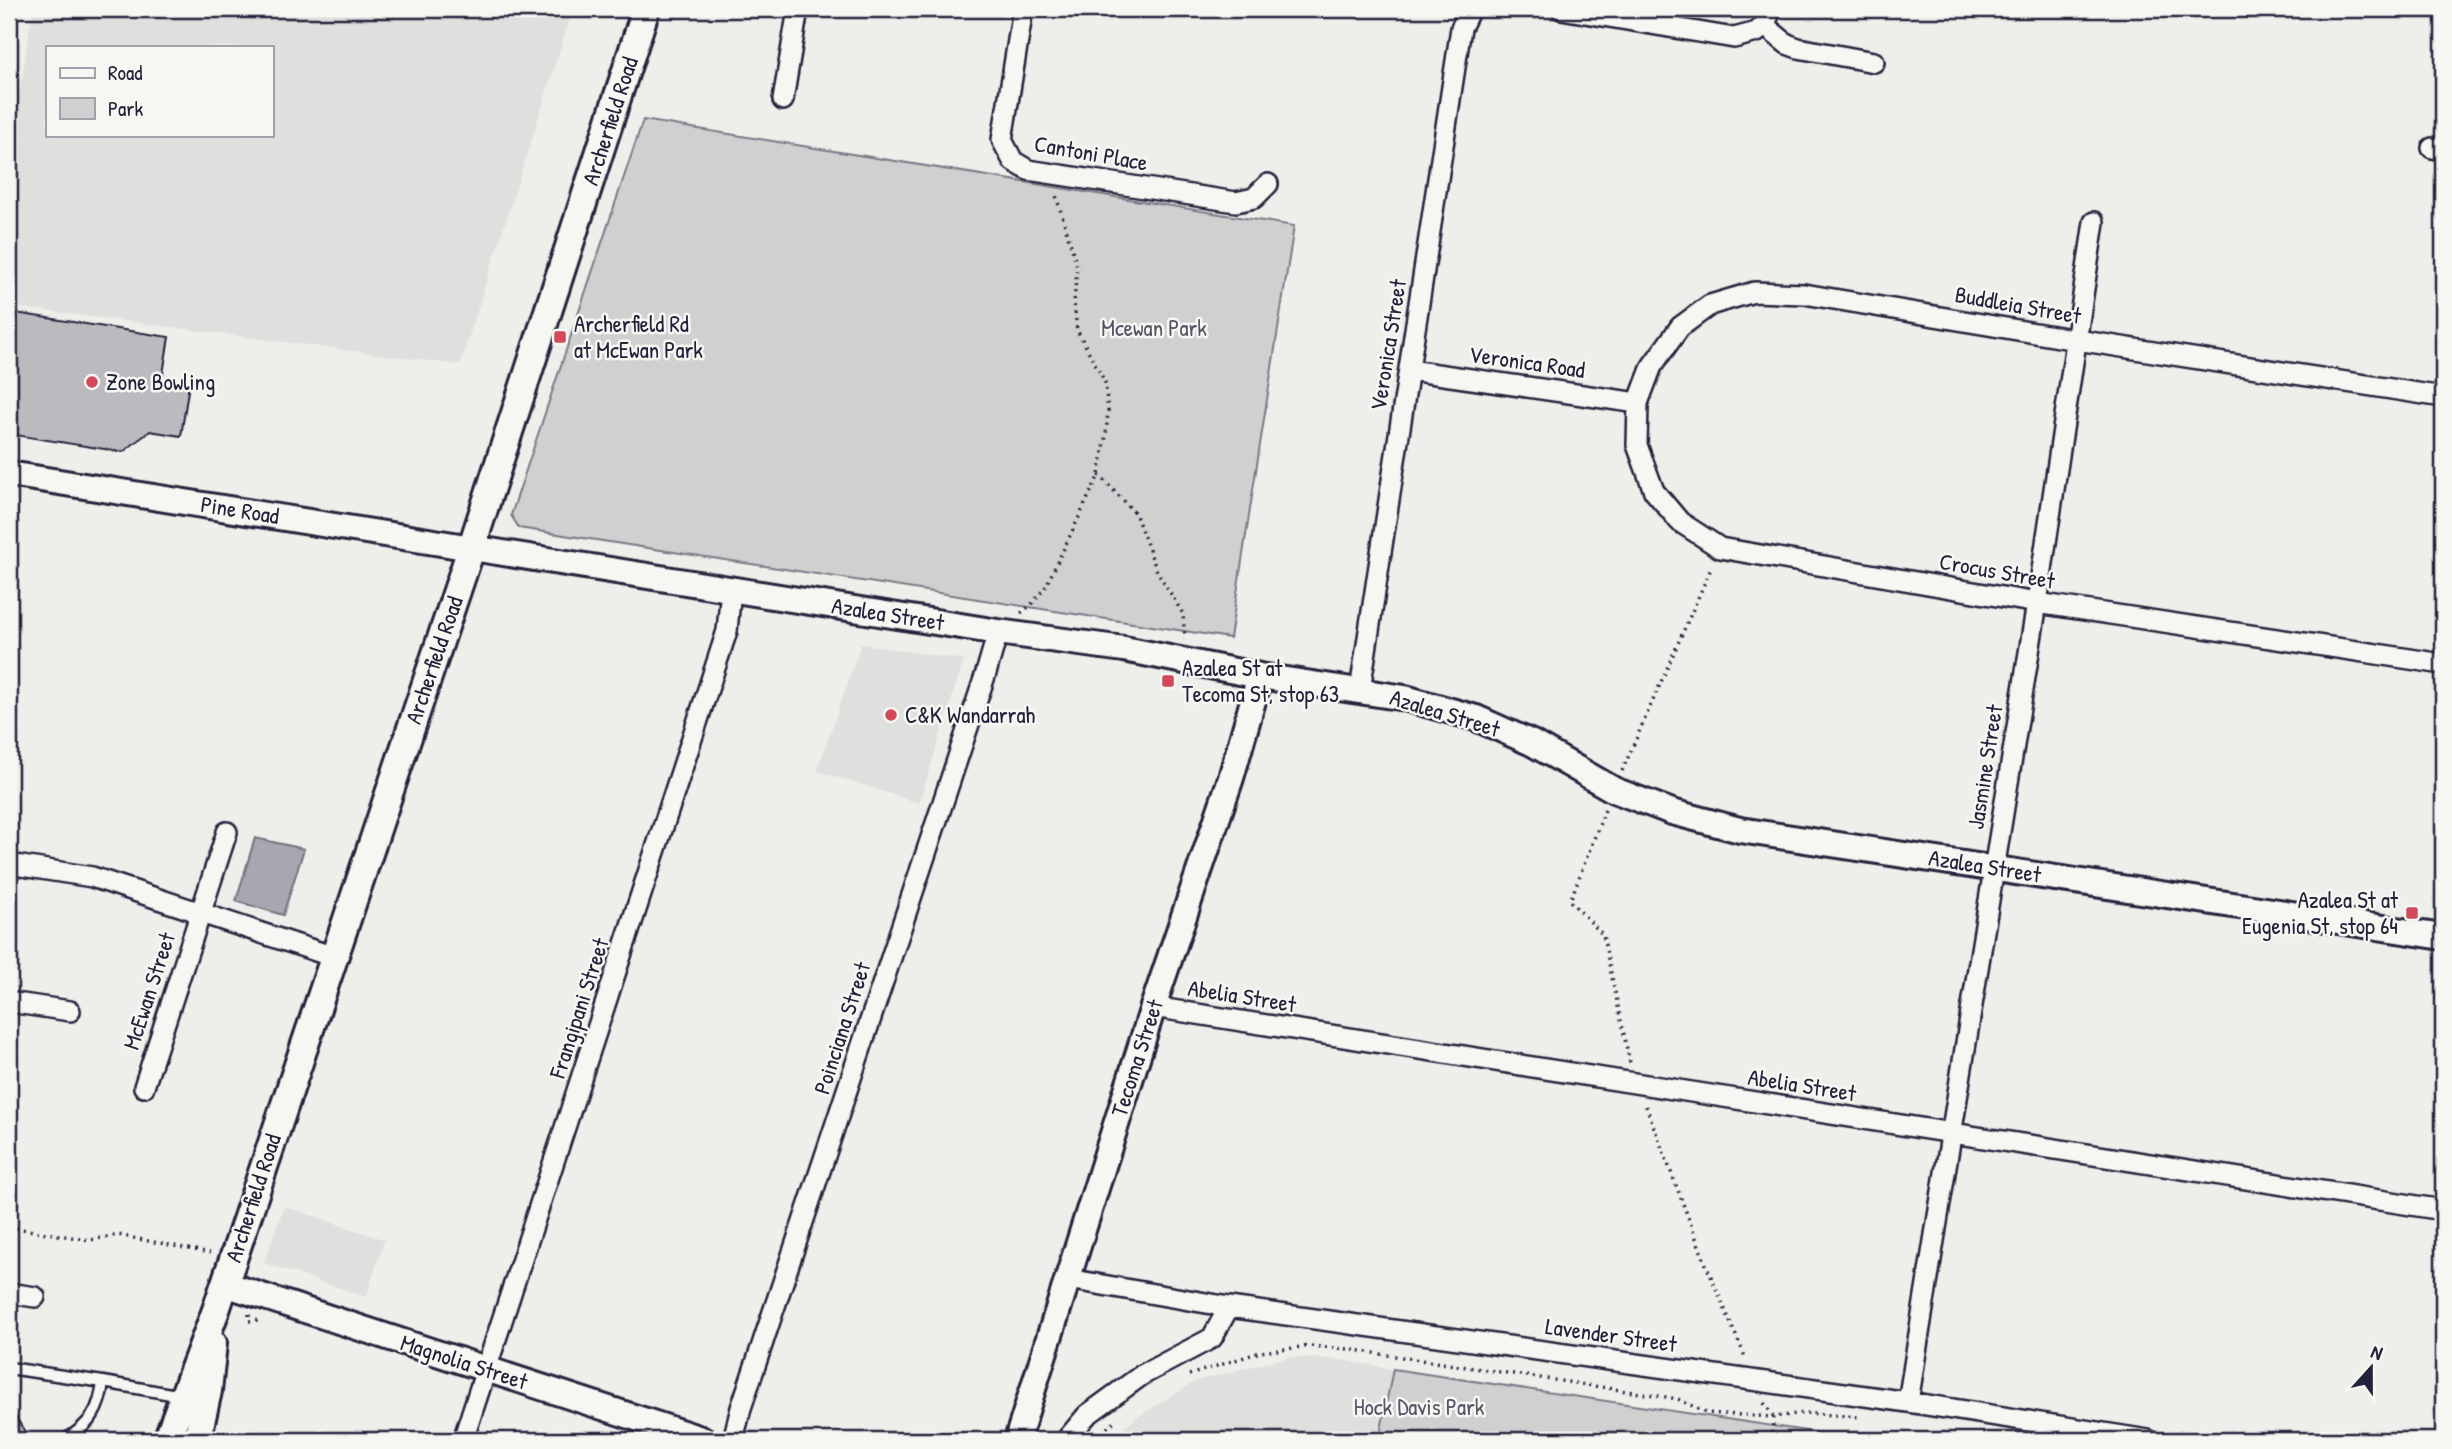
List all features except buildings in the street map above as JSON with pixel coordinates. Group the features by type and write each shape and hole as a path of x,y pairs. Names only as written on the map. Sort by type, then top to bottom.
{"main road":[{"name":"Archerfield Road","path":"167,1440 225,1284 471,549 646,9"},
{"name":"Archerfield Road","path":"197,1440 208,1391 216,1310"}],"street":[{"path":"783,100 798,9"},
{"name":"Cantoni Place","path":"1023,9 1002,140 1013,161 1027,170 1052,175 1236,202 1254,198 1268,184"},
{"name":"Veronica Street","path":"1360,690 1461,28 1470,9"},
{"path":"1561,9 1734,38 1757,32 1768,17 1787,44 1874,62"},
{"name":"Jasmine Street","path":"1908,1402 2037,603 2094,222"},
{"name":"Buddleia Street","path":"1638,403 1652,366 1680,327 1710,306 1755,292 1804,294 2443,397"},
{"name":"Veronica Road","path":"1409,370 1638,403"},
{"name":"Crocus Street","path":"1638,403 1637,445 1654,491 1680,522 1720,548 2037,603 2443,664"},
{"name":"Pine Road","path":"9,474 471,549"},
{"name":"Azalea Street","path":"471,549 998,632 1124,649 1261,676 1405,698 1476,718 1532,743 1614,790 1672,812 1740,830 2443,937"},
{"name":"Frangipani Street","path":"463,1440 727,631 731,589"},
{"name":"Poinciana Street","path":"733,1440 741,1408 998,632"},
{"name":"Tecoma Street","path":"1017,1440 1153,1007 1231,778 1261,676"},
{"name":"McEwan Street","path":"144,1087 227,832"},
{"path":"9,864 92,877 201,911"},
{"name":"McEwan Street","path":"201,911 334,957"},
{"path":"9,1002 70,1011"},
{"name":"Abelia Street","path":"1153,1007 1638,1082 1951,1135 2443,1210"},
{"name":"Lavender Street","path":"1068,1279 1229,1307 1908,1402 2148,1440"},
{"name":"Magnolia Street","path":"225,1284 704,1440"},
{"path":"9,1293 36,1297"},
{"path":"1053,1440 1070,1435 1087,1415 1142,1375 1212,1338 1229,1307"}],"lane":[{"path":"9,1368 182,1396"},
{"path":"65,1440 89,1422 101,1401 103,1382"}],"path":[{"path":"998,632 1031,605 1045,588 1099,475 1108,411 1105,382 1077,330 1074,303 1077,267 1055,196 1052,175"},
{"path":"1099,475 1135,513 1157,571 1183,614 1184,637 1195,663"},
{"path":"1720,548 1598,826 1570,901 1603,935 1630,1063 1707,1267 1746,1360 1746,1379"},
{"path":"9,1227 90,1240 118,1235 232,1258"},
{"path":"1189,1375 1260,1352 1310,1346 1349,1349 1660,1395 1678,1399 1707,1413 1774,1417 1805,1413 1873,1418"},
{"path":"1094,1440 1126,1413"},
{"path":"1771,1440 1774,1417"}],"shaded area":[{"path":"33,9 573,9 460,365 9,306 9,159"},
{"name":"C&K Wandarrah","path":"861,644 964,660 919,803 817,771"},
{"path":"255,838 304,849 283,915 236,901"},
{"path":"284,1206 385,1240 366,1297 264,1263"},
{"path":"1288,1357 1336,1359 1393,1369 1379,1440 1111,1440 1137,1417 1196,1381"}],"green space":[{"name":"Mcewan Park","path":"643,120 1294,226 1230,638 519,528 511,515"},
{"name":"Hock Davis Park","path":"1393,1369 1867,1440 1379,1440"}],"place":[{"name":"Archerfield Rd at McEwan Park","path":"560,337"},
{"name":"Zone Bowling","path":"92,382"},
{"name":"Azalea St at Tecoma St, stop 63","path":"1168,681"},
{"name":"C&K Wandarrah","path":"891,715"},
{"name":"Azalea St at Eugenia St, stop 64","path":"2412,913"}]}
